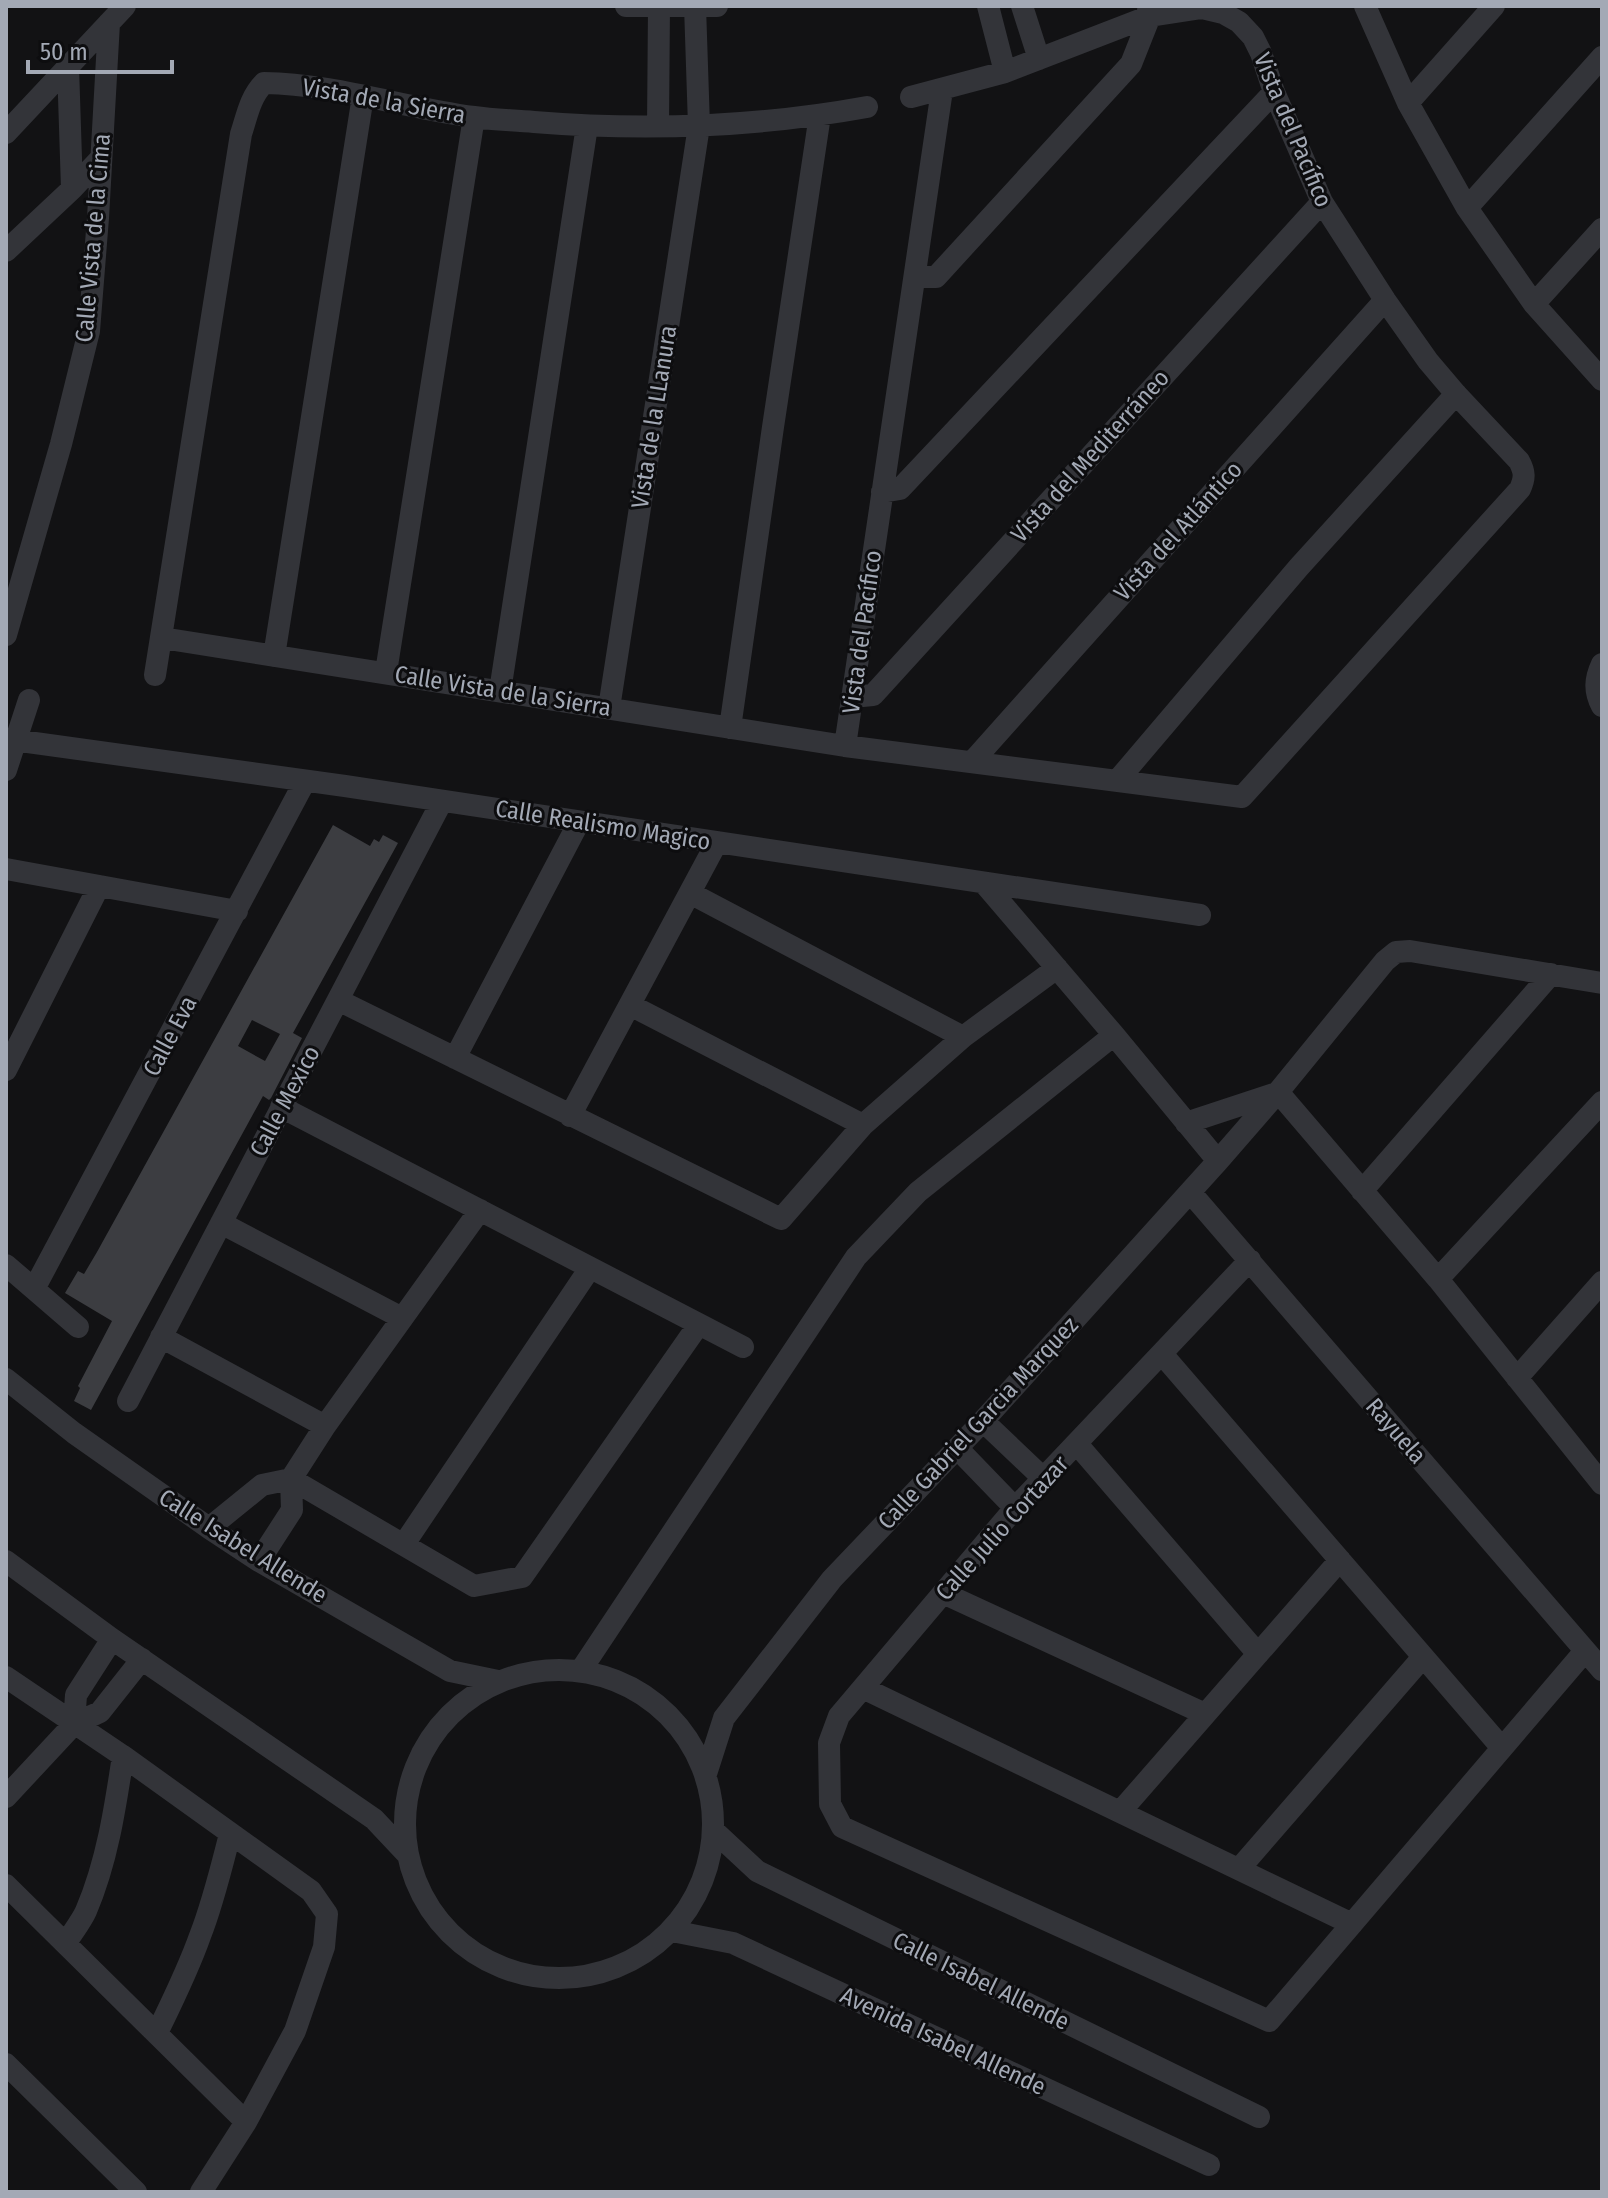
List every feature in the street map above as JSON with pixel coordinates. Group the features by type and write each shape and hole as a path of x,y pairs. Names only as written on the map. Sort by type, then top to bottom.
{"street":[{"path":"6,133 125,6"},
{"path":"626,6 703,6"},
{"name":"Vista de la LLanura","path":"609,708 699,126 703,6"},
{"path":"988,6 1005,72"},
{"path":"1022,6 1039,59"},
{"path":"1365,6 1408,103 1467,208 1534,304 1602,380"},
{"path":"1408,103 1494,6"},
{"path":"658,126 659,7"},
{"name":"Vista del Pacífico","path":"911,97 1005,72 1149,11 1202,8 1223,13 1239,22 1253,37 1261,53 1274,92 1322,202 1428,361 1519,461 1524,470 1520,489"},
{"path":"915,277 936,277 1112,86 1131,64 1149,11"},
{"name":"Calle Vista de la Cima","path":"7,627 61,444 89,331 109,23"},
{"path":"1467,208 1602,57"},
{"path":"68,66 72,189"},
{"name":"Vista de la Sierra","path":"155,675 241,134 250,105 264,83 287,83 474,117 587,126 699,126 820,115 867,107"},
{"name":"Vista del Pacífico","path":"845,746 942,90"},
{"path":"882,492 900,489 1274,92"},
{"path":"274,656 363,96"},
{"path":"730,728 820,115"},
{"path":"386,672 474,117"},
{"path":"500,691 587,126"},
{"path":"6,251 101,158"},
{"name":"Vista del Mediterráneo","path":"852,697 873,695 1322,202"},
{"path":"1534,304 1602,229"},
{"name":"Vista del Atlántico","path":"972,762 1385,300"},
{"path":"1117,781 1299,567 1456,394"},
{"name":"Calle Vista de la Sierra","path":"162,638 845,746 1242,797 1520,489"},
{"path":"1602,664 1596,679 1597,696 1602,706"},
{"path":"6,770 10,740 29,700"},
{"name":"Calle Realismo Magico","path":"10,740 442,801 1200,915"},
{"name":"Calle Eva","path":"34,1289 305,781"},
{"name":"Calle Mexico","path":"128,1401 442,801"},
{"path":"455,1058 579,822"},
{"path":"570,1116 717,842"},
{"path":"6,869 237,911"},
{"path":"984,883 1218,1161"},
{"path":"6,1070 99,886"},
{"path":"690,893 963,1037"},
{"name":"Calle Gabriel Garcia Marquez","path":"706,1774 724,1718 832,1579 983,1421 1218,1161 1385,961 1396,952 1410,951 1551,974"},
{"path":"338,1000 781,1219 863,1125 963,1037 1057,968"},
{"path":"1362,1191 1551,974 1602,983"},
{"path":"630,1005 863,1125"},
{"path":"581,1670 856,1257 918,1192 1114,1035"},
{"path":"1186,1123 1278,1092 1599,1473"},
{"path":"1438,1279 1600,1106"},
{"path":"281,1107 743,1347"},
{"name":"Rayuela","path":"1190,1192 1602,1670"},
{"path":"259,1561 292,1510 291,1479 325,1426 480,1210"},
{"path":"221,1223 402,1318"},
{"name":"Calle Julio Cortazar","path":"1250,1260 1015,1508 839,1716 829,1743 830,1804 842,1827 1269,2021 1352,1924"},
{"path":"6,1265 78,1327"},
{"path":"404,1544 590,1268"},
{"path":"1517,1378 1602,1282"},
{"path":"209,1528 262,1485 291,1479 474,1586 522,1577 699,1324"},
{"path":"161,1337 325,1426"},
{"path":"1162,1354 1502,1748"},
{"name":"Calle Isabel Allende","path":"6,1379 74,1433 259,1561 450,1671 498,1681"},
{"path":"983,1421 1044,1479"},
{"path":"1077,1444 1258,1654"},
{"path":"957,1448 1015,1508"},
{"path":"1120,1812 1340,1560"},
{"path":"6,1561 112,1639 374,1819 406,1853"},
{"path":"943,1593 1205,1714"},
{"path":"74,1724 76,1695 112,1639"},
{"path":"863,1688 1352,1924 1585,1651"},
{"path":"1239,1869 1423,1657"},
{"path":"6,1797 74,1724 100,1712 142,1659"},
{"path":"539,1670 581,1670 622,1682 658,1705 687,1736 706,1774 714,1815 711,1857 697,1897 672,1931 639,1957 600,1974 558,1979 516,1973 477,1955 444,1928 420,1893 406,1853 404,1811 413,1770 432,1733 462,1702 498,1681 539,1670"},
{"path":"6,1677 123,1756 311,1891 327,1914 324,1947 295,2031 246,2122 201,2192"},
{"path":"66,1943 85,1914 98,1877 110,1835 123,1756"},
{"name":"Calle Isabel Allende","path":"713,1830 757,1871 1259,2117"},
{"path":"157,2033 200,1936 230,1834"},
{"path":"6,1885 246,2122"},
{"name":"Avenida Isabel Allende","path":"672,1931 733,1943 1209,2165"},
{"path":"6,2064 136,2192"}],"building":[{"path":"333,825 370,846 374,839 379,842 383,835 398,843 293,1033 302,1038 271,1098 269,1100 263,1096 91,1410 74,1401 80,1388 78,1386 112,1321 65,1293 78,1271 84,1274","holes":["252,1020 280,1034 265,1061 238,1046"]}]}
